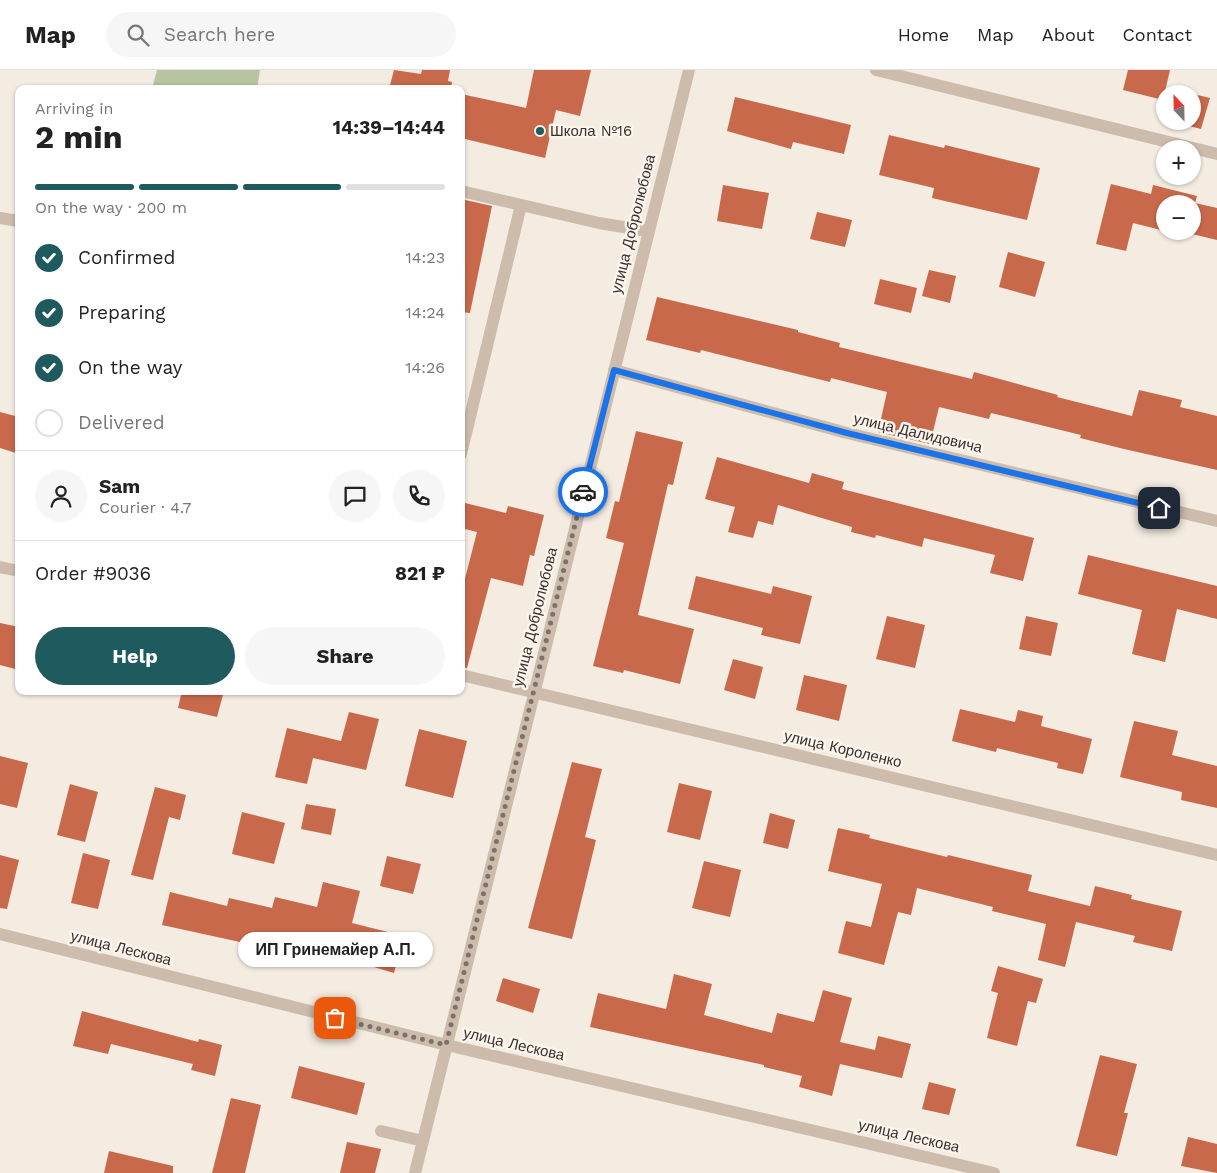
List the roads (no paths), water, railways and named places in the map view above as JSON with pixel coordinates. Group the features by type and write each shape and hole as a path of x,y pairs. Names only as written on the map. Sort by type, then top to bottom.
{"street":[{"name":"улица Добролюбова","path":"415,1173 689,70"},
{"path":"876,70 1217,154"},
{"path":"465,192 599,223 648,231"},
{"path":"465,437 521,205"},
{"path":"0,218 15,220"},
{"name":"улица Далидовича","path":"614,370 847,433 1217,521"},
{"path":"0,567 15,570"},
{"name":"улица Короленко","path":"465,676 1217,855"},
{"name":"улица Лескова","path":"0,934 446,1045 994,1173"},
{"path":"381,1130 423,1141"}],"place":[{"name":"Школа №16","path":"540,131"},
{"name":"ИП Гринемайер А.П.","path":"335,1018"}]}
